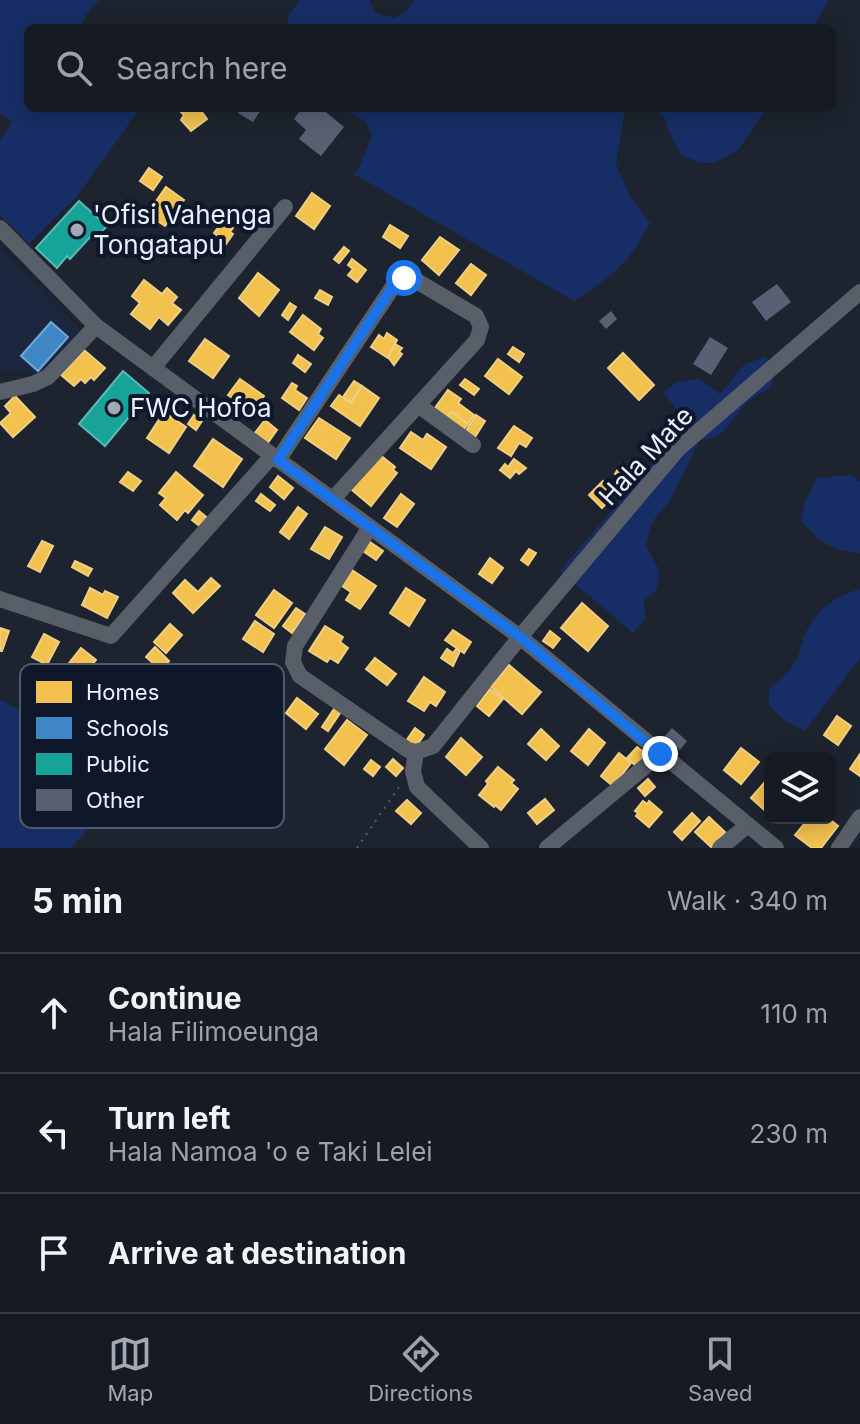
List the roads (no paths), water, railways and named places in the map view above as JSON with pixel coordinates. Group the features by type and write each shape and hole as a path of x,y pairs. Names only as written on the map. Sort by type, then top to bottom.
{"street":[{"path":"153,368 285,207"},
{"path":"0,228 96,326 520,637 776,848"},
{"path":"0,599 111,636 275,458 392,288 404,278 415,280 476,316 481,327 477,340 333,499"},
{"name":"Hala Mate","path":"416,752 433,746 678,449 860,292"},
{"path":"0,392 48,377 96,326"},
{"path":"418,405 473,445"},
{"path":"370,527 295,646 293,662 300,676 408,750 416,752 413,771 417,787 481,848"},
{"path":"556,846 660,754"},
{"path":"839,848 860,817"},
{"path":"720,848 748,825"}],"place":[{"name":"'Ofisi Vahenga Tongatapu","path":"77,230"},
{"name":"FWC Hofoa","path":"114,408"}]}
